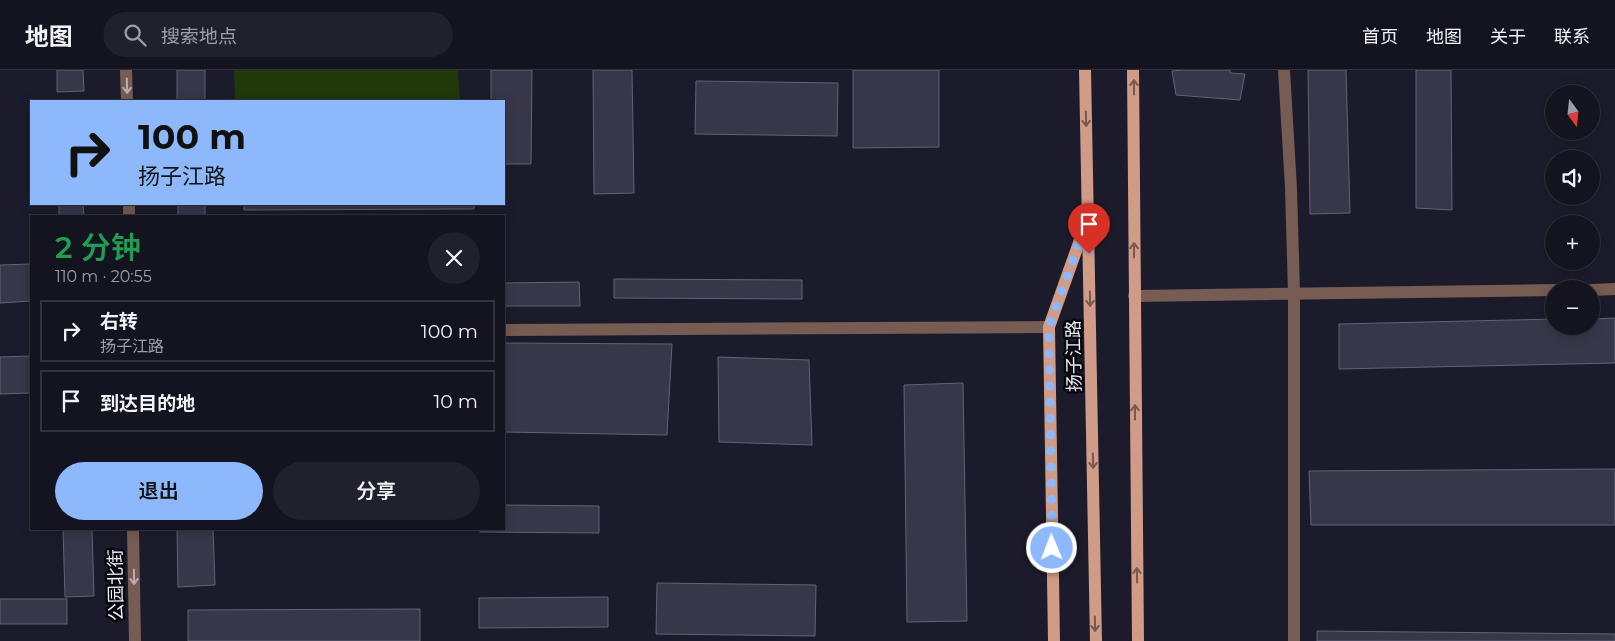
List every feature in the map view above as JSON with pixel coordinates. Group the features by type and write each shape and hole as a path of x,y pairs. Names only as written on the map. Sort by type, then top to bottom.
{"main road":[{"name":"扬子江路","path":"1085,70 1096,641"},
{"path":"1134,70 1134,296 1138,641"},
{"path":"1054,641 1049,327 1089,216"}],"street":[{"path":"126,70 127,100"},
{"path":"1284,70 1291,188 1294,293 1294,641"},
{"path":"1600,290 1615,289"},
{"path":"1134,296 1545,290"},
{"path":"505,330 1049,327"},
{"name":"公园北街","path":"133,530 134,641"}],"green space":[{"path":"234,70 458,70 460,100 235,100"}],"building":[{"path":"57,70 83,70 84,91 57,92"},
{"path":"177,70 205,70 205,100 177,100"},
{"path":"491,70 532,70 531,164 505,164 505,100 491,100"},
{"path":"593,70 632,70 634,193 594,194"},
{"path":"853,70 939,70 939,147 853,148"},
{"path":"1230,70 1230,73 1245,74 1240,100 1176,95 1172,71"},
{"path":"1308,70 1346,70 1350,213 1310,214"},
{"path":"1416,70 1451,70 1452,210 1416,208"},
{"path":"696,81 838,83 837,136 695,134"},
{"path":"59,205 83,205 84,215 59,215"},
{"path":"178,205 205,205 205,215 178,215"},
{"path":"244,205 474,205 474,209 244,210"},
{"path":"30,264 30,301 0,303 0,265"},
{"path":"614,279 802,280 802,299 614,298"},
{"path":"579,282 580,306 505,306 505,283"},
{"path":"1615,318 1615,363 1339,369 1339,324 1545,319 1545,335 1600,335 1600,319"},
{"path":"505,343 672,344 667,435 505,432"},
{"path":"30,356 30,393 0,394 0,357"},
{"path":"718,357 809,360 812,445 719,442"},
{"path":"963,383 967,621 907,622 904,385"},
{"path":"1615,469 1615,525 1311,525 1309,471"},
{"path":"505,505 599,506 599,533 480,532 480,530 505,530"},
{"path":"63,530 92,530 94,596 65,597"},
{"path":"177,530 213,530 215,585 178,587"},
{"path":"657,583 816,585 815,636 656,634"},
{"path":"608,597 608,627 479,628 479,598"},
{"path":"0,599 67,599 67,624 0,624"},
{"path":"420,609 420,641 188,641 188,610"},
{"path":"1317,631 1615,634 1615,641 1317,641"}],"route":[{"path":"1052,548 1049,327 1089,216 1089,254"}]}
